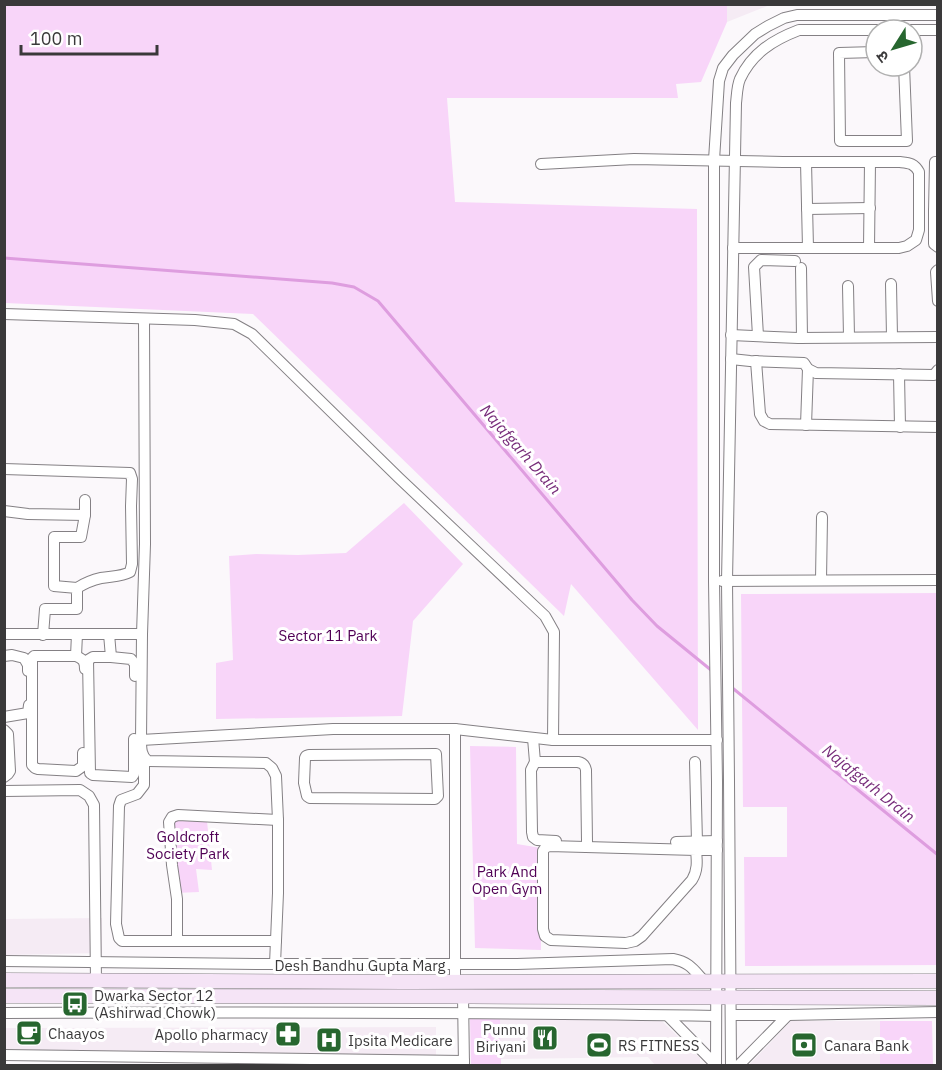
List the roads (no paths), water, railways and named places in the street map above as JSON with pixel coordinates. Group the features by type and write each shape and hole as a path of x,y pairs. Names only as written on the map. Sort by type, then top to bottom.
{"street":[{"path":"717,981 714,160 719,81 723,68 733,55 756,34 784,18 797,15 938,15"},
{"path":"716,1065 716,996 729,719 727,581 736,103 739,80 763,48 799,30 864,30"},
{"path":"864,52 839,53 840,141 907,141 904,78"},
{"path":"541,164 634,159 900,162 916,166 919,172 919,230 916,240 907,246 898,248 733,248"},
{"path":"806,162 808,248"},
{"path":"869,248 870,162"},
{"path":"938,162 935,162 934,244 938,248"},
{"path":"807,209 870,208"},
{"path":"758,336 754,267 761,260 798,265 802,338"},
{"path":"938,270 936,272 938,301"},
{"path":"891,284 892,337"},
{"path":"848,286 849,337"},
{"path":"4,314 195,320 234,324 252,334 399,478 545,616 554,632 552,740"},
{"path":"144,319 145,522 141,740 144,785 138,794 121,800 119,806 116,924 119,938 122,940 276,941"},
{"path":"731,335 802,338 938,337"},
{"path":"731,359 804,363 808,369 816,373 934,375 938,370"},
{"path":"756,361 760,414 764,421 770,424 938,426"},
{"path":"806,425 808,369"},
{"path":"899,374 900,427"},
{"path":"4,469 130,473 132,479 132,564 130,572 123,576 99,578 77,588 54,586 54,537 81,537 85,500"},
{"path":"4,511 28,514 85,515"},
{"path":"821,580 822,517"},
{"path":"714,581 938,580"},
{"path":"34,656 76,656 83,659 85,663 83,766 76,771 35,768 32,765 31,661 45,609 77,609 77,588"},
{"path":"4,634 142,634"},
{"path":"76,656 77,634"},
{"path":"109,634 111,657"},
{"path":"4,656 24,658 28,665 29,709 25,715 4,717"},
{"path":"93,657 111,657 131,659 135,664 134,774 129,778 93,775 89,770 88,660 93,657"},
{"path":"141,740 333,729 455,729 552,740 717,740"},
{"path":"455,729 455,982"},
{"path":"4,730 8,734 10,771 4,777"},
{"path":"533,738 535,762 531,770 532,832 533,837 537,840 697,846"},
{"path":"436,754 437,799 310,798 307,796 304,783 305,758 309,755 436,754 455,756"},
{"path":"144,758 147,761 266,763 272,768 276,776 278,820 275,964"},
{"path":"535,762 578,762 585,766 587,842"},
{"path":"694,762 697,846 698,866 692,880 635,941 626,944 551,940 545,936 543,930 543,851 545,848 549,846 697,846 717,846"},
{"path":"4,791 80,790 89,796 94,805 96,981"},
{"path":"177,940 177,899 170,831 172,818 178,815 278,820"},
{"path":"4,961 517,964 681,960 717,981 731,997 731,1065"},
{"name":"Desh Bandhu Gupta Marg","path":"4,980 938,981"},
{"name":"Desh Bandhu Gupta Marg","path":"4,996 731,997"},
{"path":"4,1055 33,1060 74,1061 464,1063 463,996"},
{"path":"731,997 938,998"},
{"path":"4,1013 281,1012 716,1016"},
{"path":"731,1015 938,1012"},
{"path":"738,1065 788,1015"},
{"path":"668,1016 716,1065"}],"waterway":[{"name":"Najafgarh Drain","path":"4,258 332,283 354,287 378,301 632,600 657,626 711,670"},
{"name":"Najafgarh Drain","path":"730,686 938,855"}],"place":[{"name":"Dwarka Sector 12 (Ashirwad Chowk)","path":"75,1004"},
{"name":"Chaayos","path":"29,1033"},
{"name":"Apollo pharmacy","path":"288,1034"},
{"name":"Punnu Biriyani","path":"545,1038"},
{"name":"Ipsita Medicare","path":"329,1040"},
{"name":"RS FITNESS","path":"599,1045"},
{"name":"Canara Bank","path":"804,1045"}],"park label":[{"name":"Sector 11 Park","path":"328,635"},
{"name":"Goldcroft Society Park","path":"188,844"},
{"name":"Park And Open Gym","path":"507,880"}]}
